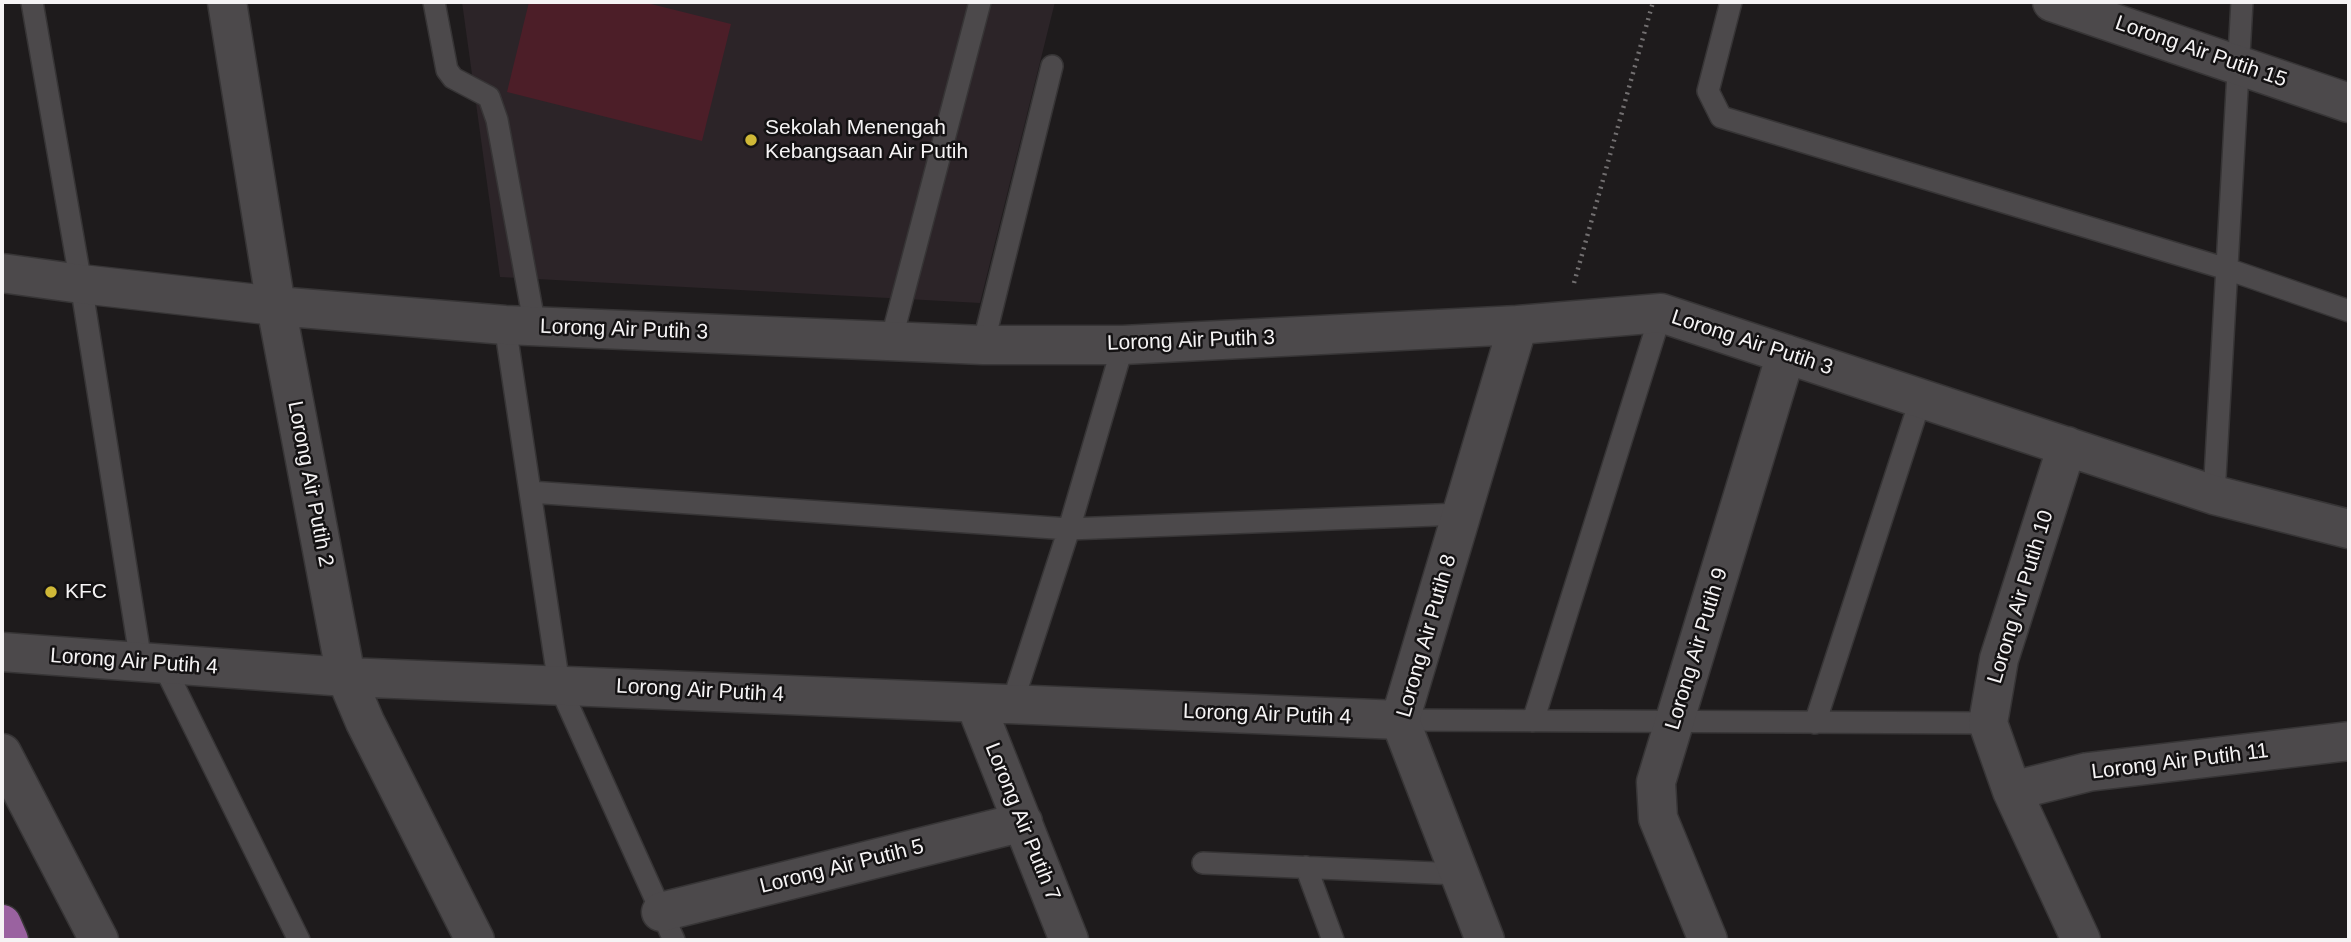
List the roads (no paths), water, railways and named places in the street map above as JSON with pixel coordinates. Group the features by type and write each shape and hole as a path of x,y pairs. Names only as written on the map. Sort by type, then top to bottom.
{"highway":[{"path":"2,925 9,940"}],"street":[{"name":"Lorong Air Putih 2","path":"227,2 276,306 346,677 365,722 475,940"},
{"name":"Lorong Air Putih 15","path":"2052,2 2349,103"},
{"name":"Lorong Air Putih 3","path":"2,273 276,306 520,326 983,345 1123,345 1518,325 1661,313 2214,495 2349,529"},
{"name":"Lorong Air Putih 8","path":"1485,940 1399,720 1518,325"},
{"name":"Lorong Air Putih 9","path":"1708,940 1658,818 1656,782 1786,354"},
{"name":"Lorong Air Putih 10","path":"2067,446 1999,659 1988,723 2012,791 2081,940"},
{"name":"Lorong Air Putih 4","path":"2,652 346,677 1399,720"},
{"name":"Lorong Air Putih 7","path":"994,704 1023,822 1069,940"},
{"name":"Lorong Air Putih 11","path":"2012,791 2088,772 2349,741"},
{"path":"2,753 99,940"},
{"name":"Lorong Air Putih 5","path":"667,932 1023,822"}],"lane":[{"path":"32,2 81,284 152,663 299,940"},
{"path":"434,2 447,70 453,78 489,97 497,120 520,326 530,492 559,685 667,932"},
{"path":"891,341 980,2"},
{"path":"1731,2 1708,91 1721,117 2227,269 2349,311"},
{"path":"2214,495 2242,2"},
{"path":"983,345 1052,66"},
{"path":"1532,721 1661,313"},
{"path":"994,704 1069,529 1123,345"},
{"path":"1815,723 1920,398"},
{"path":"530,492 1069,529 1462,514"},
{"path":"1399,720 1988,723"},
{"path":"1203,863 1459,873"},
{"path":"1306,867 1333,940"}],"place":[{"name":"Sekolah Menengah Kebangsaan Air Putih","path":"751,140"},
{"name":"KFC","path":"51,592"}]}
